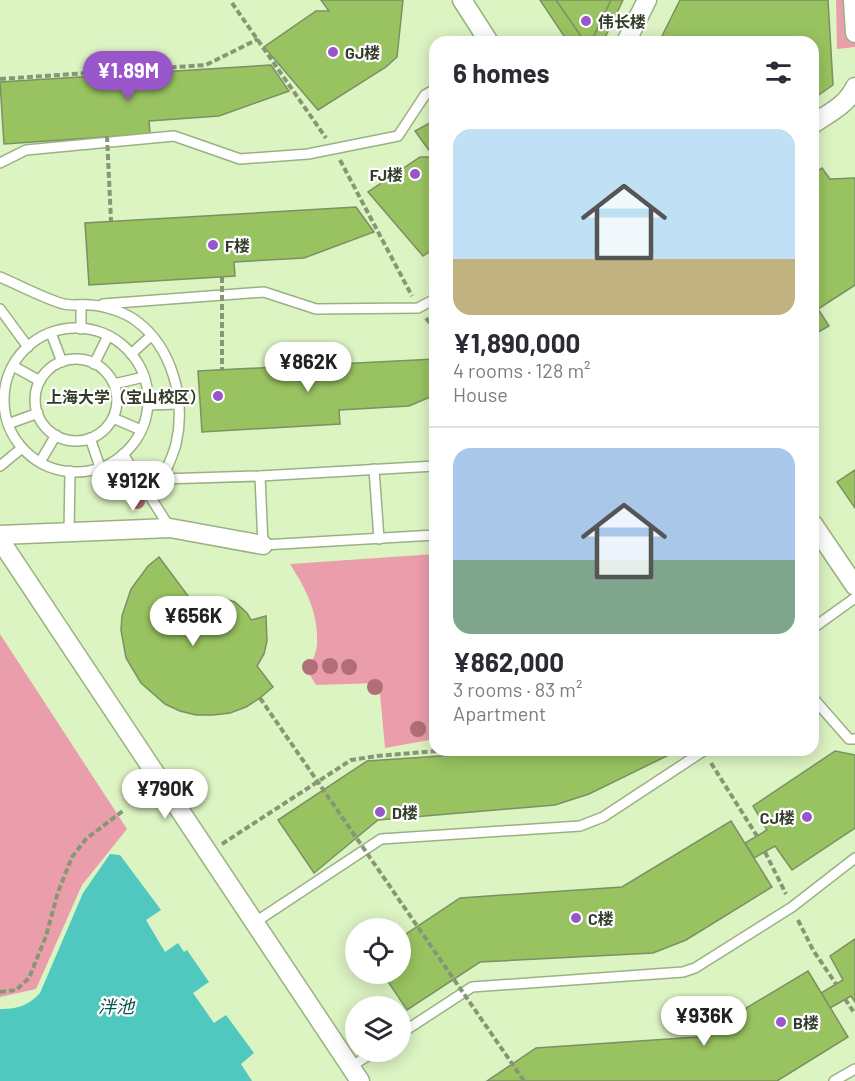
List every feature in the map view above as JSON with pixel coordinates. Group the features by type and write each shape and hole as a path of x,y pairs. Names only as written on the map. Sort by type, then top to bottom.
{"street":[{"path":"462,0 485,36"},
{"path":"629,36 647,0"},
{"path":"853,0 855,33"},
{"path":"819,119 843,104 855,87"},
{"path":"263,544 170,528 0,538 355,1074"},
{"path":"819,533 855,586"}],"lane":[{"path":"0,163 26,150 174,136 240,159 308,154 398,136 425,95 429,93"},
{"path":"0,277 64,304 81,305 264,292 316,309 418,308 429,302"},
{"path":"81,305 81,329"},
{"path":"94,305 115,310 135,319 151,336 168,360 176,384 178,429 175,447 162,479 429,466"},
{"path":"0,309 28,346"},
{"path":"81,329 90,329 108,336 131,354 144,377 148,405 141,430 134,443 123,454 100,467 85,471 70,471 56,469 40,462 22,448 8,424 2,395 13,366 28,346 51,333 81,329"},
{"path":"51,333 62,362"},
{"path":"94,364 108,336"},
{"path":"131,354 151,336"},
{"path":"77,360 94,364 108,374 114,384 117,395 113,418 106,428 90,438 74,441 56,435 44,426 38,413 36,393 40,381 54,365 62,362 77,360"},
{"path":"13,366 40,381"},
{"path":"114,384 144,377"},
{"path":"148,405 178,404"},
{"path":"8,424 38,413"},
{"path":"113,418 141,430"},
{"path":"40,462 56,435"},
{"path":"90,438 100,467"},
{"path":"0,466 22,448"},
{"path":"123,454 170,528"},
{"path":"374,469 379,539"},
{"path":"69,533 70,471"},
{"path":"260,476 263,544 429,535"},
{"path":"819,624 855,598"},
{"path":"819,705 849,739 855,739"},
{"path":"254,923 381,839 580,826 603,818 697,756"},
{"path":"411,1027 472,987 683,972 695,968 792,907 855,858"},
{"path":"355,1074 365,1062"},
{"path":"834,1081 855,1068"}],"path":[{"path":"0,79 206,65 258,39"},
{"path":"107,136 111,221"},
{"path":"222,277 222,369"},
{"path":"260,698 524,1081"},
{"path":"208,853 351,760 429,752"},
{"path":"708,756 757,836"},
{"path":"0,992 16,990 29,978 46,936 58,892 72,857 86,839 124,810"},
{"path":"845,999 855,1014"}],"shaded area":[{"path":"836,0 855,0 855,47 837,49"},
{"path":"429,554 429,740 385,748 379,683 316,685 308,672 317,645 314,612 290,564"},
{"path":"0,634 127,829 82,885 36,989 0,997"}],"water":[{"name":"泮池","path":"110,854 120,855 161,910 146,920 165,952 178,943 184,952 187,950 209,982 193,993 214,1023 226,1015 254,1053 241,1064 252,1081 0,1081 0,1009 22,1006 40,993 83,893"}],"building":[{"name":"GJ楼","path":"321,0 403,0 397,57 386,67 318,110 264,47 316,11 329,11"},
{"path":"540,0 623,0 606,36 564,36"},
{"name":"伟长楼","path":"556,0 611,0 594,36 581,36"},
{"path":"680,0 828,0 833,85 819,95 819,36 662,36"},
{"path":"271,65 289,91 219,116 149,121 150,134 4,144 0,82"},
{"name":"FJ楼","path":"429,123 429,150 415,131"},
{"name":"FJ楼","path":"420,157 429,157 429,252 423,256 368,192"},
{"path":"822,168 830,179 855,178 855,285 819,308 819,170"},
{"name":"F楼","path":"356,207 374,232 304,258 234,262 235,276 89,285 85,223"},
{"path":"819,311 829,326 819,332"},
{"path":"429,359 429,398 409,406 339,410 340,424 202,432 198,371"},
{"path":"855,470 855,508 837,482"},
{"path":"159,557 194,604 210,597 219,597 235,602 251,620 266,616 267,641 264,654 257,666 273,687 260,698 230,713 196,715 165,704 141,683 126,658 121,630 122,616 131,589 148,566"},
{"name":"CJ楼","path":"835,751 855,755 855,828 792,870 775,846 754,858 745,843 767,830 753,806"},
{"name":"D楼","path":"441,756 667,756 589,794 555,805 378,820 314,873 278,820 367,761"},
{"name":"C楼","path":"731,821 772,887 686,940 653,953 480,962 411,1007 411,996 398,996 390,984 411,984 411,931 460,898 622,887"},
{"path":"855,939 855,1002 851,996 830,1008 821,993 843,980 830,956"},
{"name":"B楼","path":"808,971 848,1037 777,1081 487,1081 536,1048 698,1037"}],"place":[{"name":"伟长楼","path":"586,21"},
{"name":"GJ楼","path":"333,52"},
{"name":"FJ楼","path":"415,174"},
{"name":"F楼","path":"213,245"},
{"name":"上海大学（宝山校区）","path":"218,396"},
{"name":"D楼","path":"380,812"},
{"name":"CJ楼","path":"807,817"},
{"name":"C楼","path":"576,918"},
{"name":"B楼","path":"781,1022"}]}
